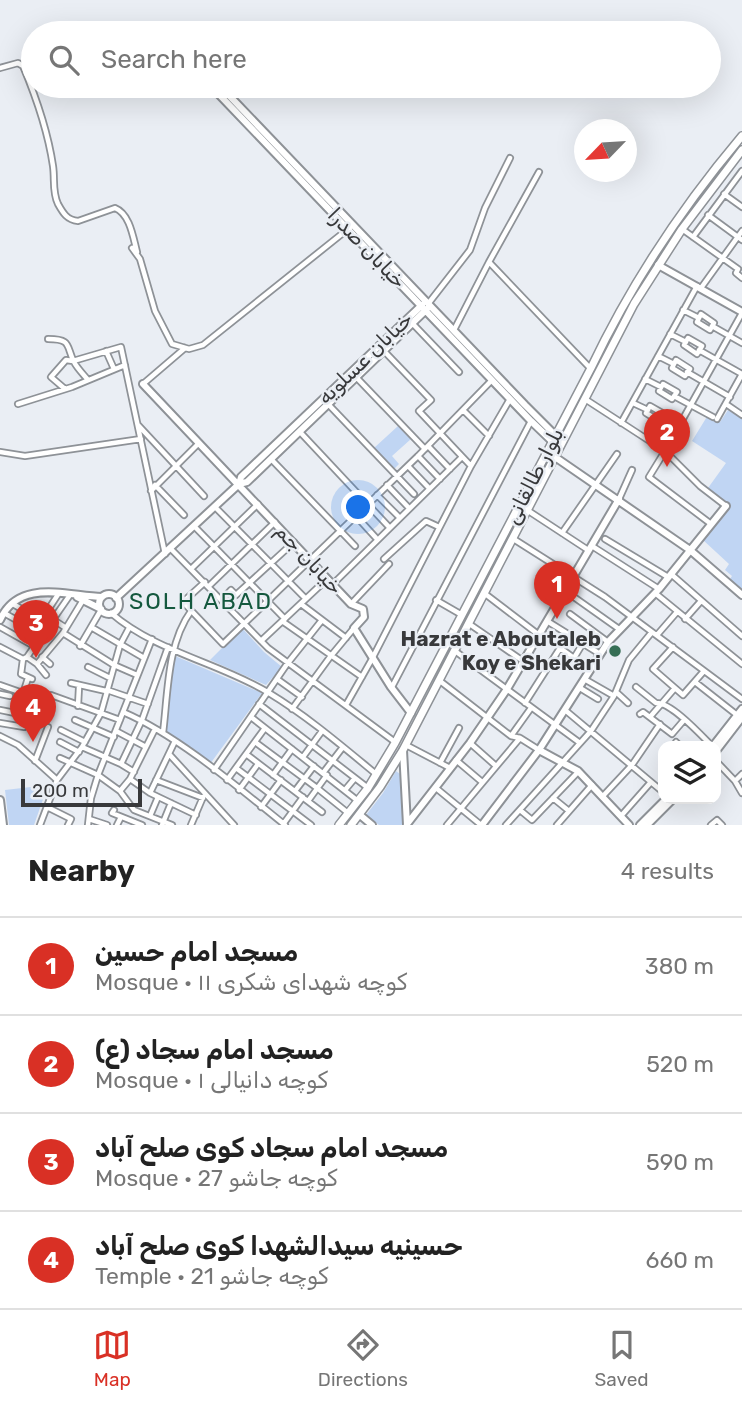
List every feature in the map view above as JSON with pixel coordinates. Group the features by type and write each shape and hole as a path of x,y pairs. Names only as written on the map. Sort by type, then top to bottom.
{"main road":[{"name":"بلوار طالقانی","path":"339,825 368,788 395,743 615,318 680,215 742,136"},
{"name":"بلوار طالقانی","path":"356,820 404,747 634,304 682,229 742,150"},
{"path":"505,533 512,538"},
{"path":"348,814 356,820"}],"street":[{"path":"0,68 18,63 21,65"},
{"path":"34,98 53,165 54,195 64,214 73,221 78,221 116,208 126,216 156,311 172,343 185,348 203,345 351,227"},
{"name":"خیابان صدرا","path":"224,98 248,119"},
{"name":"خیابان صدرا","path":"230,98 553,439"},
{"path":"425,306 470,250 485,208 510,158"},
{"path":"453,330 539,172"},
{"path":"693,237 741,173"},
{"path":"724,194 742,207"},
{"path":"708,215 740,239"},
{"path":"682,229 740,268 736,272 742,278"},
{"path":"621,423 683,310 722,258 740,239 742,231"},
{"path":"132,248 140,259"},
{"path":"489,262 591,368"},
{"path":"658,265 742,312 649,477 711,524"},
{"name":"خیابان صدرا","path":"425,306 453,330 492,380 522,407 531,421 553,439"},
{"name":"خیابان عسلویه","path":"116,598 239,484 247,482 300,432 413,324 425,306"},
{"name":"خیابان عسلویه","path":"239,484 241,477 425,306"},
{"path":"683,310 699,318 697,322 710,330 712,326 742,343"},
{"path":"413,324 458,372"},
{"path":"645,379 661,387 663,384 677,392 674,396 715,418 730,397 742,374 699,350 697,354 684,345 686,342 670,334"},
{"path":"48,338 60,339 67,345 72,352 73,361 88,380"},
{"path":"65,389 51,377 66,360 73,361 121,346 165,555"},
{"path":"143,384 185,348"},
{"path":"106,351 114,369"},
{"path":"384,351 430,400 419,411 471,466"},
{"path":"658,356 674,364 672,368 685,376 687,372 730,397"},
{"path":"18,404 125,365"},
{"path":"356,377 450,469"},
{"path":"275,522 232,565 183,602 223,644 408,466 492,380"},
{"name":"خیابان جم","path":"143,384 351,604 360,606 364,617 354,628 391,688 411,713"},
{"path":"436,788 482,825 539,750 608,642 657,591 726,506 700,486 665,451 584,398"},
{"path":"346,705 471,466 510,399"},
{"path":"632,402 648,410 646,413 659,421 662,418 678,428"},
{"path":"328,404 414,494"},
{"path":"726,404 742,415"},
{"path":"463,410 489,436"},
{"path":"391,688 531,421"},
{"path":"137,425 204,496"},
{"path":"300,432 389,527"},
{"path":"0,452 25,456 141,439"},
{"path":"553,439 561,443"},
{"path":"150,491 200,443"},
{"path":"562,533 617,454"},
{"path":"418,456 440,479"},
{"path":"261,641 303,601 377,539 462,457"},
{"path":"555,457 690,550 742,595"},
{"path":"271,459 355,546"},
{"path":"408,466 429,488"},
{"path":"407,825 507,690 619,499 632,470"},
{"path":"155,485 184,515"},
{"path":"387,485 409,508"},
{"path":"377,495 399,517"},
{"path":"192,568 258,504"},
{"path":"215,507 287,580 303,601 346,638"},
{"path":"526,510 657,591 685,619 742,664"},
{"path":"356,516 377,539"},
{"path":"384,559 426,521 439,527"},
{"path":"194,526 284,620 330,657 362,677"},
{"path":"512,538 573,575 742,699"},
{"path":"605,539 670,575 742,636"},
{"path":"222,600 232,590 236,595 293,542"},
{"path":"171,549 287,664 395,743"},
{"path":"351,604 389,564"},
{"path":"564,590 619,629"},
{"path":"27,642 60,592"},
{"path":"22,623 1,616 12,603 30,593 60,592 83,600 111,613 129,628 268,692 376,774"},
{"path":"484,593 539,635"},
{"path":"73,596 102,597 111,594 116,598 118,607 111,613"},
{"path":"23,694 30,678 21,674 25,658 73,596"},
{"path":"80,646 101,609 99,603 102,597"},
{"path":"37,663 64,630 83,600"},
{"path":"436,600 462,614"},
{"path":"685,619 701,601"},
{"path":"12,603 42,621"},
{"path":"121,764 171,648 191,611"},
{"path":"506,825 591,731 615,694 629,660 677,612"},
{"path":"570,614 608,642"},
{"path":"46,615 80,646 114,666 137,675"},
{"path":"214,770 287,664 322,620"},
{"path":"547,620 600,654"},
{"path":"468,623 523,661"},
{"path":"0,627 34,646"},
{"path":"90,627 144,658"},
{"path":"38,628 44,632"},
{"path":"40,825 57,780 82,747 101,713 120,645 129,628"},
{"path":"292,709 354,628"},
{"path":"525,703 569,634"},
{"path":"107,825 89,822 91,798 152,639"},
{"path":"560,648 574,658 583,643"},
{"path":"673,647 653,669 683,695 704,671"},
{"path":"0,648 37,663 46,675"},
{"path":"163,733 171,648"},
{"path":"454,651 580,744"},
{"path":"43,657 50,664"},
{"path":"88,667 110,678"},
{"path":"277,679 302,697"},
{"path":"586,680 628,703"},
{"path":"439,681 511,736 520,738 578,771 629,825"},
{"path":"695,682 740,714"},
{"path":"71,683 79,687 106,690 148,704"},
{"path":"0,685 40,699"},
{"path":"78,706 79,687"},
{"path":"635,687 656,703 662,703 707,741"},
{"path":"580,688 598,699"},
{"path":"650,717 676,688"},
{"path":"0,694 10,696"},
{"path":"51,695 120,720"},
{"path":"259,705 368,788"},
{"path":"511,736 531,708"},
{"path":"0,710 16,713"},
{"path":"565,710 658,788"},
{"path":"123,712 142,720 175,741 284,824 293,811 317,788 343,747"},
{"path":"640,714 643,712 672,734 684,720"},
{"path":"716,741 740,714"},
{"path":"721,743 740,714"},
{"path":"251,717 358,801"},
{"path":"75,720 114,737"},
{"path":"0,723 24,727"},
{"path":"603,796 632,765 660,724"},
{"path":"35,761 48,727"},
{"path":"120,791 134,772 156,728"},
{"path":"227,780 265,728"},
{"path":"440,763 459,728"},
{"path":"61,730 82,747"},
{"path":"116,731 146,747"},
{"path":"303,757 322,731"},
{"path":"0,736 18,745 57,780"},
{"path":"447,825 520,738"},
{"path":"150,793 175,741"},
{"path":"60,742 82,747 134,772"},
{"path":"255,742 305,778 348,814"},
{"path":"470,743 496,766"},
{"path":"407,825 404,747 450,768"},
{"path":"273,775 292,750"},
{"path":"169,754 234,825"},
{"path":"246,754 322,812"},
{"path":"60,758 98,775 120,791 134,810 172,825"},
{"path":"456,760 482,782"},
{"path":"239,790 258,764"},
{"path":"295,791 314,766"},
{"path":"721,767 742,793"},
{"path":"236,768 311,825"},
{"path":"520,810 532,820 578,771"},
{"path":"734,781 742,774"},
{"path":"345,790 355,778"},
{"path":"130,779 150,793 196,815"},
{"path":"156,780 204,795"},
{"path":"261,807 281,780"},
{"path":"734,781 742,785"},
{"path":"621,816 651,782"},
{"path":"557,825 592,785"},
{"path":"191,825 204,795"},
{"path":"150,816 159,797"},
{"path":"553,798 569,811"},
{"path":"0,800 3,825"},
{"path":"163,823 171,803"},
{"path":"640,825 661,804"},
{"path":"647,825 668,804"},
{"path":"47,807 71,819 68,825"},
{"path":"114,810 112,813 142,825"},
{"path":"130,821 134,810"},
{"path":"117,825 121,817"},
{"path":"222,825 227,817"},
{"path":"356,820 372,825"},
{"path":"711,825 717,820 722,825"}],"shaded area":[{"path":"728,410 742,419 742,589 730,579 732,576 725,570 729,564 703,540 731,506 708,488 726,463 692,441 708,415 720,422"},
{"path":"398,426 411,439 392,456 399,464 394,469 374,448"},
{"path":"242,628 282,667 266,685 210,660"},
{"path":"175,656 262,693 210,764 167,732 164,726"},
{"path":"396,771 400,774 403,825 379,825 366,815"},
{"path":"48,785 34,825 9,825 5,790"}],"place":[{"name":"مسجد امام سجاد (ع)","path":"667,467"},
{"name":"مسجد امام حسین","path":"557,619"},
{"name":"Hazrat e Aboutaleb Koy e Shekari","path":"615,651"},
{"name":"مسجد امام سجاد کوی صلح آباد","path":"36,658"},
{"name":"حسینیه سیدالشهدا کوی صلح آباد","path":"33,742"}],"district":[{"name":"SOLH ABAD","path":"201,601"}]}
